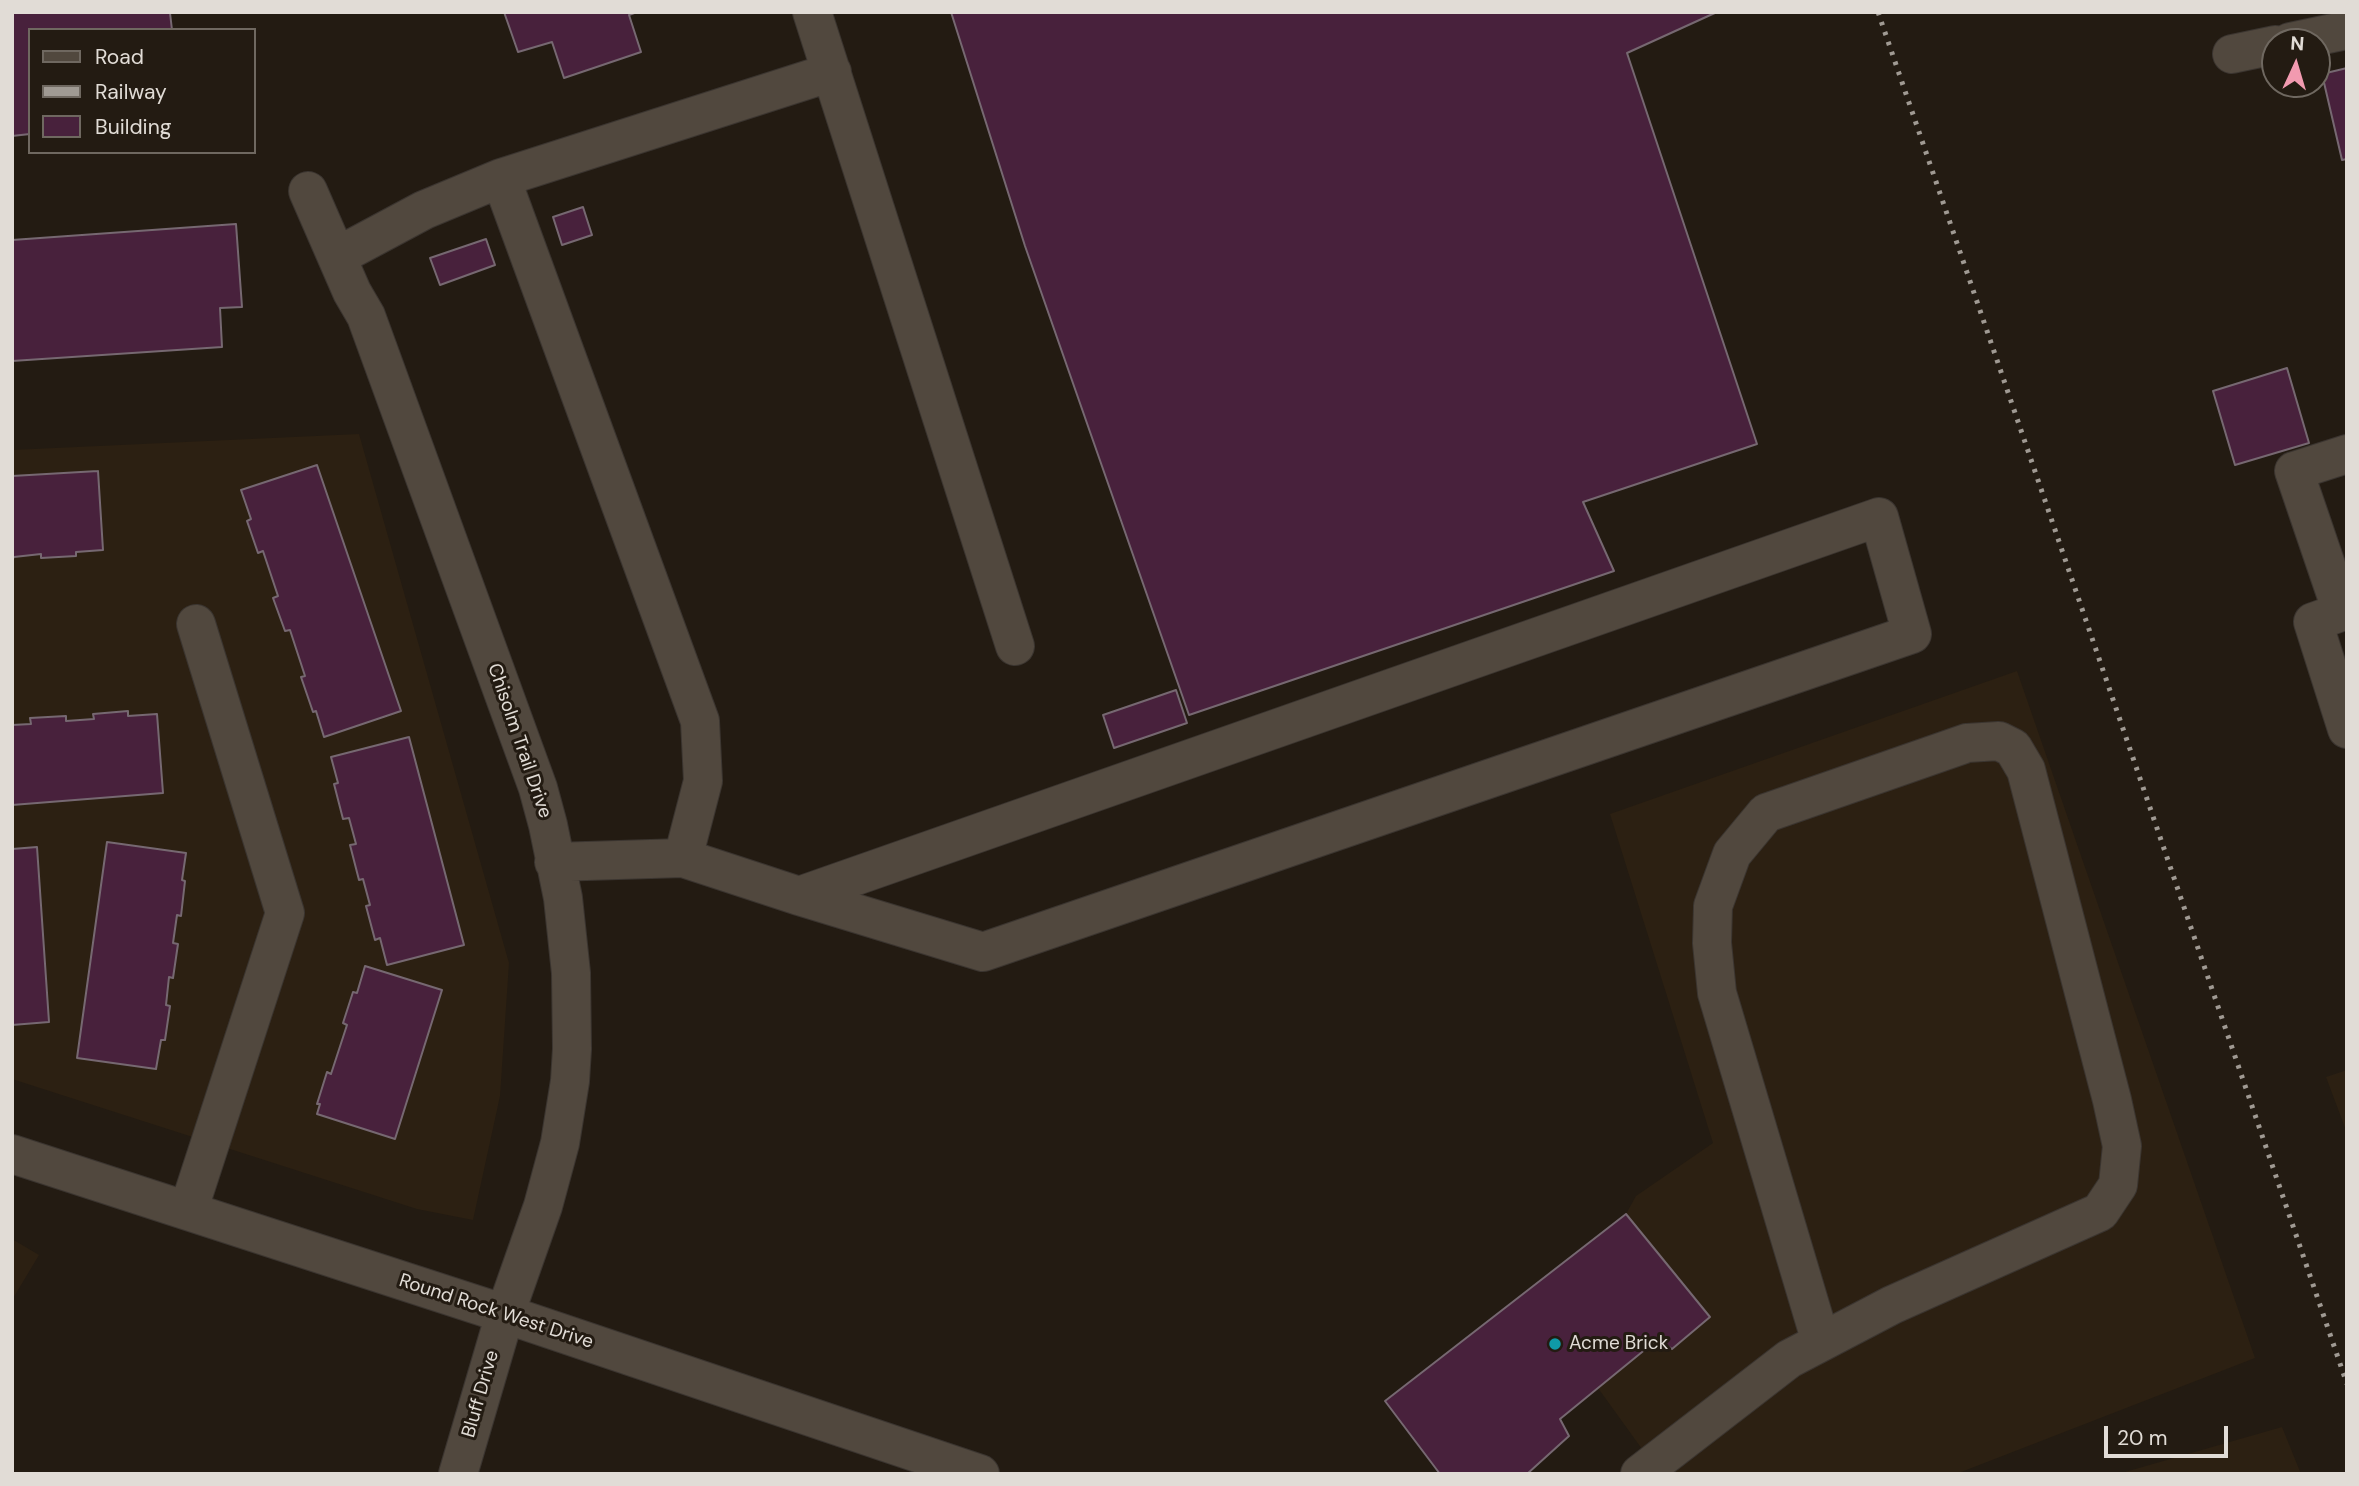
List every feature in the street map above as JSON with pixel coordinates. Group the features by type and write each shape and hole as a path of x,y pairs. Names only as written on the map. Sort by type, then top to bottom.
{"street":[{"path":"812,12 1015,646"},
{"path":"2232,54 2261,48"},
{"path":"338,256 424,210 501,178 832,72"},
{"path":"501,178 700,721 703,781 683,858"},
{"name":"Chisolm Trail Drive","path":"308,191 352,292 366,316 538,788 563,898 571,973 570,1081 560,1143 543,1206 505,1314"},
{"path":"2347,454 2294,471 2344,611 2313,622 2347,729"},
{"path":"554,862 683,858 799,896 982,952 1912,634 1879,517 799,896"},
{"path":"187,1211 285,912 196,624"},
{"path":"1640,1474 1789,1359 1892,1305 2100,1212 2118,1185 2122,1146 2112,1100 2026,770 2013,748 1999,741 1967,743 1766,813 1732,854 1713,906 1712,943 1717,993 1821,1342"},
{"name":"Round Rock West Drive","path":"12,1154 505,1314 980,1474"},
{"name":"Bluff Drive","path":"458,1474 505,1314"}],"shaded area":[{"path":"359,434 509,963 500,1096 473,1220 417,1209 12,1079 12,450"},
{"path":"2017,671 2255,1358 1956,1474 1660,1474 1598,1388 1658,1339 1672,1349 1710,1317 1626,1214 1636,1196 1713,1143 1610,814"},
{"path":"2347,1070 2347,1133 2326,1077"},
{"path":"12,1239 39,1255 12,1300"},
{"path":"2282,1427 2301,1474 2118,1474"}],"building":[{"path":"12,12 170,13 172,28 28,28 28,134 12,136"},
{"path":"504,12 637,12 629,15 641,52 564,78 552,42 518,52"},
{"path":"951,12 1717,12 1627,53 1757,444 1583,502 1614,571 1189,715 1025,246"},
{"path":"2347,68 2347,159 2342,160 2328,98 2331,98 2331,72"},
{"path":"583,207 592,235 562,245 553,217"},
{"path":"236,224 242,307 220,308 222,347 12,361 12,240"},
{"path":"486,239 495,265 440,285 430,258"},
{"path":"2287,368 2309,443 2235,465 2213,391"},
{"path":"317,465 401,711 324,737 301,677 305,676 290,630 285,631 273,598 278,596 263,551 258,553 247,521 251,519 241,490"},
{"path":"98,471 103,550 76,552 76,556 41,558 41,554 14,557 12,560 12,476"},
{"path":"1176,690 1187,723 1114,748 1103,715"},
{"path":"128,711 128,716 157,714 163,793 12,805 12,725 31,724 30,718 66,716 66,721 94,719 93,714"},
{"path":"409,737 464,945 387,965 380,938 375,940 366,906 370,905 363,879 359,880 350,845 356,844 349,818 343,819 334,784 338,783 331,757"},
{"path":"107,842 186,853 181,916 177,915 173,943 178,944 173,978 169,977 166,1005 170,1006 165,1040 161,1040 156,1069 77,1058"},
{"path":"37,847 49,1022 12,1025 12,849"},
{"path":"365,966 442,990 395,1139 317,1114 320,1104 317,1104 327,1072 331,1074 347,1025 343,1023 353,992 357,993"},
{"name":"Acme Brick","path":"1626,1214 1710,1317 1672,1349 1658,1339 1560,1419 1569,1436 1527,1474 1440,1474 1385,1401"}],"railway":[{"path":"1878,12 2347,1384"}],"place":[{"name":"Acme Brick","path":"1555,1344"}]}
